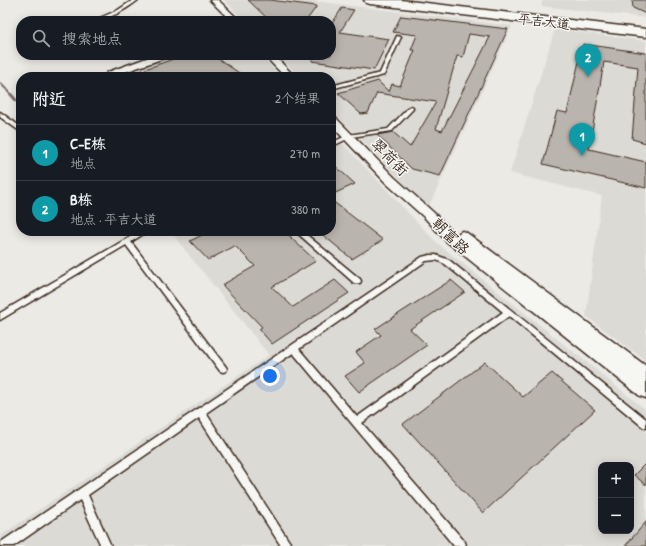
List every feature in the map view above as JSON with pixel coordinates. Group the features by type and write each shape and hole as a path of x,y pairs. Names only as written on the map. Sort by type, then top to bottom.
{"main road":[{"name":"平吉大道","path":"370,0 646,33"},
{"name":"平吉大道","path":"428,0 646,25"}],"street":[{"path":"214,0 231,16"},
{"path":"117,72 150,60"},
{"path":"274,60 285,72"},
{"name":"翠荷街","path":"336,124 390,180 429,215"},
{"name":"朝富路","path":"429,215 474,244 646,376"},
{"name":"朝富路","path":"429,215 450,238 464,250 646,391"}],"lane":[{"path":"107,16 119,11 136,0"},
{"path":"336,87 382,74 399,37"},
{"path":"336,143 348,137 390,130 411,108"},
{"path":"0,114 16,126"},
{"path":"0,316 137,236"},
{"path":"304,236 357,281"},
{"path":"127,242 223,369"},
{"path":"4,546 418,263 428,258 438,258 447,262 646,424"},
{"path":"356,422 509,312"},
{"path":"294,348 461,546"},
{"path":"200,412 287,546"},
{"path":"82,493 106,546"}],"shaded area":[{"path":"224,0 306,0 512,26 428,208 336,114 336,72 295,72 283,60 336,60 336,16 240,16"},
{"path":"543,0 646,0 646,18 541,6"},
{"path":"555,29 646,41 646,361 586,316 602,196 510,173"},
{"path":"158,60 265,60 276,72 123,72"},
{"path":"336,136 436,242 646,410 646,546 0,546 0,536 269,355 174,236 336,236"}],"building":[{"path":"248,0 270,0 317,6 310,16 265,16"},
{"path":"632,0 646,0 646,14 633,8"},
{"path":"342,8 354,10 340,32 389,39 374,70 312,61 336,60 336,17"},
{"path":"401,16 508,29 440,176 412,169 377,135 393,132 410,147 436,102 377,93 368,113 361,114 338,93 378,81 389,92 392,84 400,86 415,50 411,50 417,35 393,32","holes":["469,34 490,37 442,131 436,129 457,56 463,57"]},
{"path":"583,44 646,53 646,143 632,139 638,67 604,62 589,149 646,162 646,188 543,164 557,111 567,113"},
{"path":"170,60 220,60 238,72 137,72"},
{"path":"336,167 355,184 336,193"},
{"path":"336,204 383,240 352,259 324,236 336,236"},
{"path":"200,236 290,236 316,261 272,287 293,307 335,280 349,293 272,344 259,329 262,327 222,285 255,266 235,246 208,260 190,241"},
{"path":"451,280 465,292 410,329 427,345 359,392 345,376 365,363 356,352 381,335 375,329"},
{"path":"485,362 523,397 552,373 595,410 483,513 403,424"},
{"path":"646,463 646,485 634,475"},
{"path":"646,522 646,546 625,546"}],"waterway":[{"path":"0,83 8,91"},
{"path":"8,91 16,100"}],"place":[{"name":"B栋","path":"588,77"},
{"name":"C-E栋","path":"582,156"}]}
